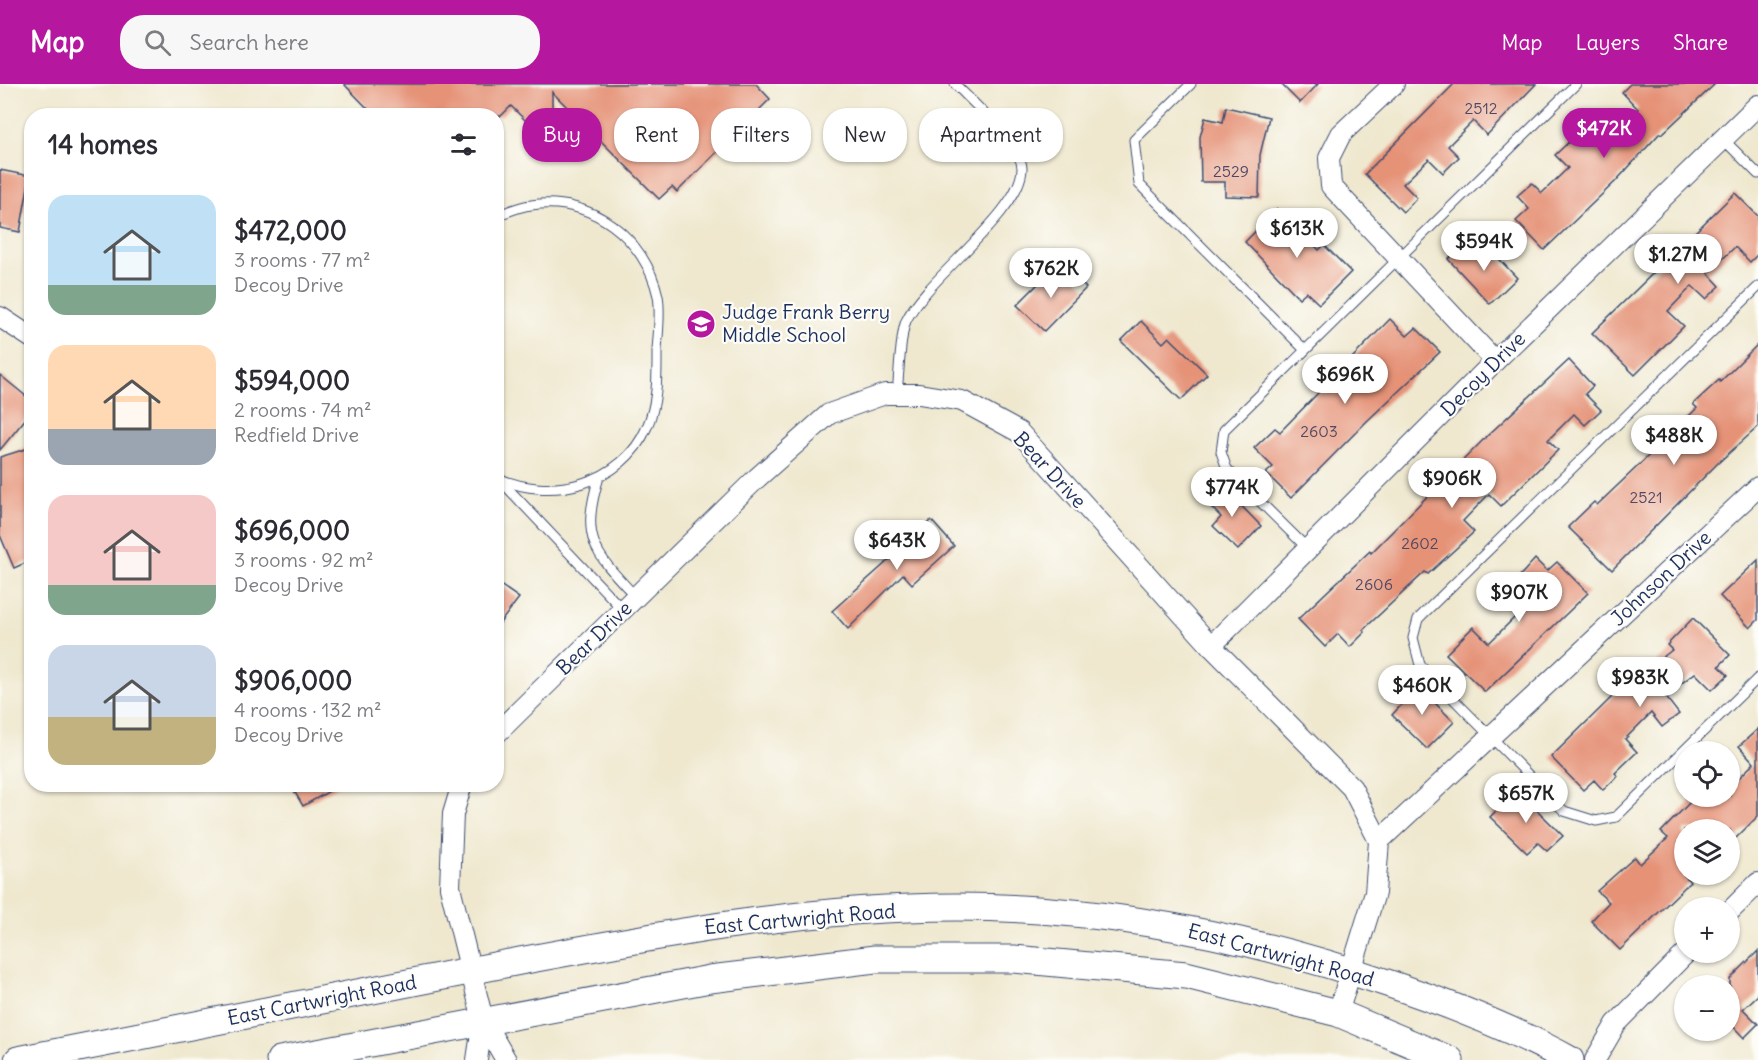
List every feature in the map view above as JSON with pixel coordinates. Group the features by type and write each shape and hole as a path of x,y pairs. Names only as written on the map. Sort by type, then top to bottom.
{"main road":[{"name":"East Cartwright Road","path":"18,1060 691,929 820,913 956,907 1072,912 1182,929 1298,955 1456,1006 1570,1060"},
{"path":"280,1060 710,979 874,959 1014,959 1186,975 1338,1014 1449,1060"}],"street":[{"path":"1394,84 1341,134 1329,158 1330,186 1495,361"},
{"name":"Decoy Drive","path":"1211,646 1495,361 1758,105"},
{"path":"0,317 24,333"},
{"name":"Bear Drive","path":"504,726 757,478 829,414 885,394 919,394 962,401 1019,432 1211,646 1352,788 1379,841"},
{"name":"Johnson Drive","path":"1379,841 1758,487"},
{"path":"460,792 453,814 450,887 483,1020 506,1060"},
{"path":"1338,1014 1375,893 1379,841"},
{"path":"1740,901 1758,883"},
{"path":"1595,1060 1616,1024 1677,963"},
{"path":"477,1060 483,1020"}],"lane":[{"path":"897,394 905,322 919,303 1006,205 1018,185 1023,168 1014,147 955,84"},
{"path":"1191,84 1134,140 1139,184 1305,350"},
{"path":"1308,549 1227,469 1221,452 1224,430 1576,84"},
{"path":"1723,139 1758,174"},
{"path":"504,213 531,205 566,205 599,216 628,236 648,265 658,298 657,394 647,428 627,456 599,477 566,489 531,489 504,480"},
{"path":"1758,287 1418,619 1413,638 1420,664 1564,811 1596,821 1616,817 1758,678"},
{"path":"599,477 589,520 592,536 600,558 629,604"},
{"path":"504,485 629,604"}],"building":[{"path":"344,84 756,84 770,99 761,108 711,108 711,158 677,192 672,187 659,199 622,162 699,162 699,108 614,108 614,154 602,142 602,108 568,108 552,92 552,108 522,108 522,117 511,106 504,113 504,108 367,108"},
{"path":"1281,84 1318,84 1300,103"},
{"path":"1454,84 1536,84 1487,135 1473,121 1448,146 1459,157 1443,173 1429,159 1403,184 1417,198 1403,212 1365,174"},
{"path":"1630,84 1715,84 1662,134 1660,133 1615,182 1544,250 1516,221 1529,209 1517,196 1532,183 1542,193 1568,168 1555,155 1572,139 1576,143 1596,123 1612,137 1638,109 1622,92"},
{"path":"1226,107 1269,117 1260,155 1259,197 1225,196 1225,182 1201,182 1200,137 1205,118 1223,122"},
{"path":"0,170 24,175 24,210 20,232 0,228"},
{"path":"1735,193 1758,216 1758,254 1750,262 1735,247 1708,273 1720,286 1706,299 1692,286 1668,311 1684,326 1635,375 1592,333"},
{"path":"1277,209 1319,250 1324,245 1351,272 1319,304 1306,292 1299,298 1245,242"},
{"path":"1464,244 1475,257 1487,246 1517,278 1490,304 1448,259"},
{"path":"1070,271 1086,288 1044,331 1017,305 1048,274 1058,283"},
{"path":"1390,319 1407,336 1416,328 1440,352 1291,498 1266,473 1273,467 1254,448 1275,428 1280,432"},
{"path":"1141,321 1163,343 1169,337 1207,374 1181,400 1121,341"},
{"path":"1758,344 1758,427 1717,464 1612,570 1568,527 1594,502 1597,505 1638,466 1697,408 1693,404 1719,380 1720,382"},
{"path":"1569,360 1593,386 1585,394 1601,410 1585,425 1574,414 1548,440 1558,450 1501,506 1489,494 1463,521 1474,532 1428,574 1425,572 1363,630 1365,632 1350,647 1338,634 1325,647 1298,619 1370,551 1371,553 1486,437"},
{"path":"0,375 24,394 24,421 0,450"},
{"path":"24,450 24,564 14,568 0,535 0,457"},
{"path":"1220,484 1261,526 1238,550 1213,526 1221,517 1204,500"},
{"path":"931,520 954,546 912,584 903,574 848,629 832,611 898,552 894,548 917,527 920,530"},
{"path":"1535,559 1547,571 1557,562 1588,593 1485,692 1446,654 1473,627 1489,643 1517,615 1500,598"},
{"path":"1758,560 1758,620 1750,628 1720,596"},
{"path":"504,588 519,598 504,618"},
{"path":"1693,618 1730,655 1719,666 1728,675 1712,690 1695,673 1665,696 1679,714 1662,727 1651,713 1625,739 1637,752 1615,773 1618,776 1603,790 1594,780 1583,790 1551,757 1615,694 1672,650 1667,645"},
{"path":"1414,682 1454,722 1427,749 1392,715 1404,702 1398,697"},
{"path":"1758,729 1758,816 1740,834 1740,819 1674,819 1674,885 1687,885 1620,950 1591,921 1609,902 1597,891 1635,857 1640,864 1668,838 1661,832 1685,807 1740,807 1740,777 1754,763 1740,745"},
{"path":"1517,790 1563,836 1547,851 1538,843 1527,853 1490,817"},
{"path":"295,792 328,792 303,806"},
{"path":"1758,951 1758,995 1743,1009 1758,1024 1744,1038 1740,1034 1740,975 1734,975"}],"place":[{"name":"Judge Frank Berry Middle School","path":"701,324"}]}
